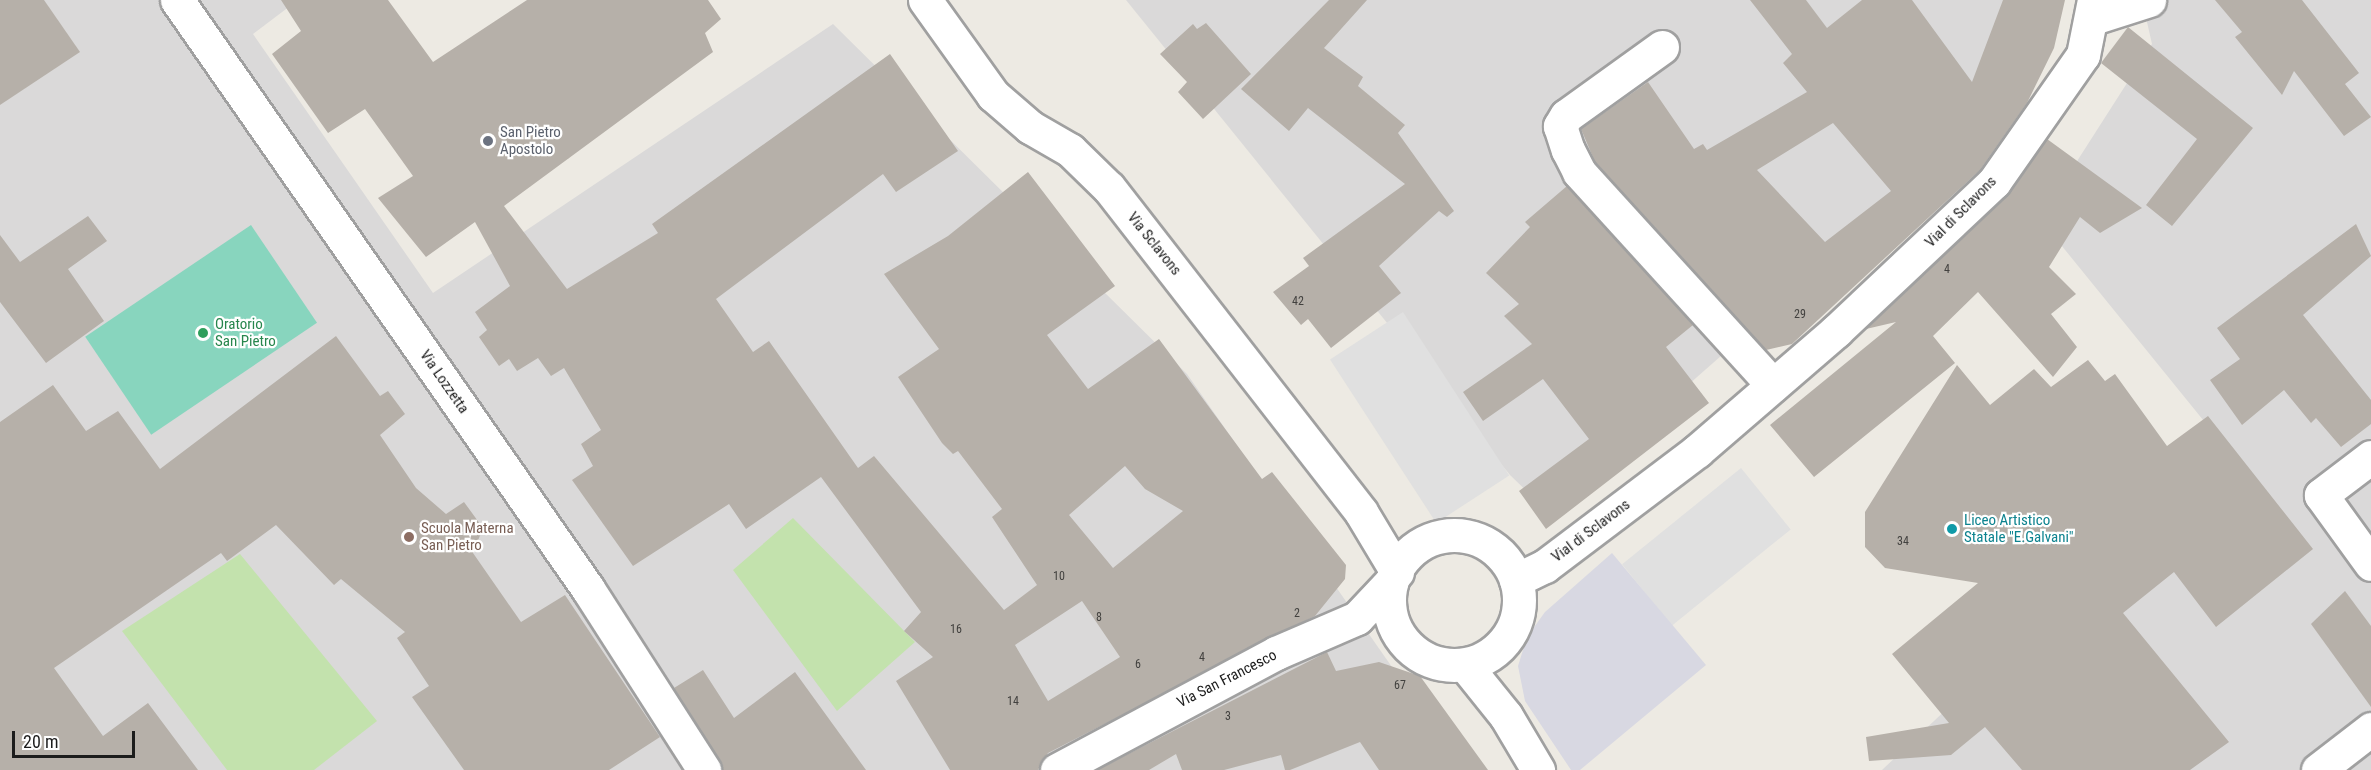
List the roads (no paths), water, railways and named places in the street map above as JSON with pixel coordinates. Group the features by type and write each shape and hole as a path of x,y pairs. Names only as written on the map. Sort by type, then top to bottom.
{"street":[{"name":"Via Lozzetta","path":"177,0 588,588 704,770"},
{"name":"Via Sclavons","path":"925,0 993,95 1030,127 1070,150 1109,188 1361,512 1394,577 1393,623 1404,642 1421,657 1465,664"},
{"path":"2093,9 2149,0"},
{"name":"Vial di Sclavons","path":"1516,580 1545,566 1773,385 1994,182 2083,55 2093,9"},
{"path":"1662,47 1566,116 1560,126 1579,172 1773,385"},
{"path":"2371,457 2321,495 2371,564"},
{"name":"Via Sclavons","path":"1361,512 1424,543"},
{"path":"1394,577 1424,543 1453,535 1474,538 1507,561 1516,580 1519,602 1503,643 1506,716"},
{"name":"Via San Francesco","path":"1058,770 1276,653 1357,618 1394,577"},
{"path":"1503,643 1465,664 1506,716 1538,770"},
{"path":"2318,770 2371,729"}],"place":[{"name":"San Pietro Apostolo","path":"488,141"},
{"name":"Oratorio San Pietro","path":"203,333"},
{"name":"Liceo Artistico Statale \"E.Galvani\"","path":"1952,529"},
{"name":"Scuola Materna San Pietro","path":"409,537"}]}
